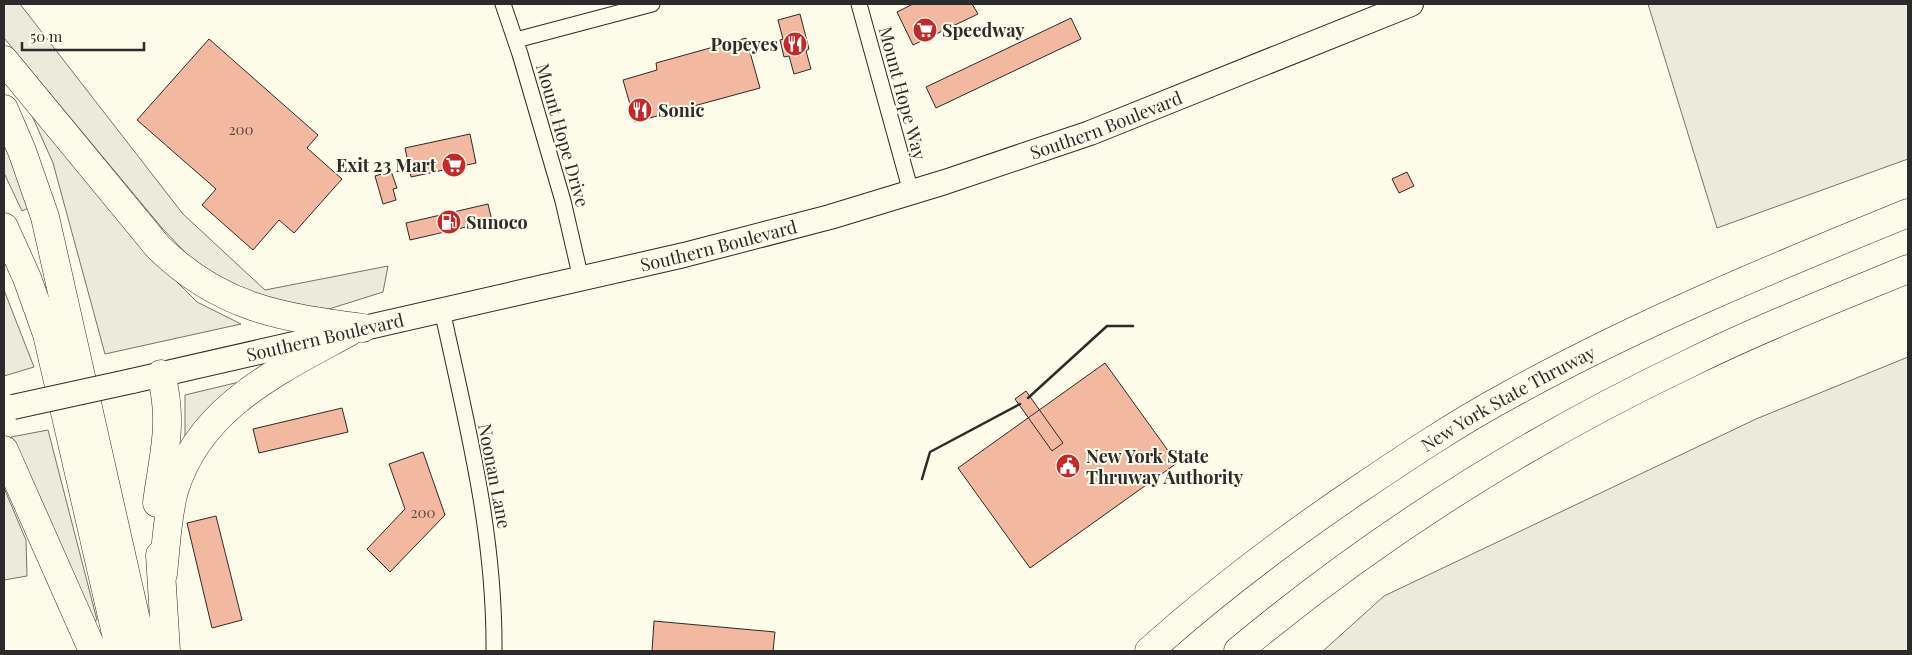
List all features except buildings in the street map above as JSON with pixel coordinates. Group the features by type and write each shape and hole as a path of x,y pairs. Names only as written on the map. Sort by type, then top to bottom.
{"highway":[{"path":"4,60 158,247 187,274 217,292 250,307 302,320 356,330"},
{"path":"4,109 22,151 44,217 144,651"},
{"name":"New York State Thruway","path":"1148,651 1252,565 1320,515 1433,440 1509,394 1626,335 1746,280 1908,214"},
{"path":"4,227 27,278 47,334 120,651"},
{"path":"1238,651 1320,586 1389,536 1538,443 1689,363 1782,321 1908,269"},
{"path":"163,574 174,492 186,461 206,429 245,391 356,330"},
{"path":"161,374 168,403 169,428 156,526 163,574 166,651"},
{"path":"4,450 93,651"}],"main road":[{"name":"Southern Boulevard","path":"9,409 581,279 769,234 911,192 1105,127 1411,4"}],"street":[{"name":"Mount Hope Drive","path":"503,4 516,40 563,201 581,279"},
{"path":"516,40 652,4"},
{"name":"Mount Hope Way","path":"859,4 911,192"},
{"name":"Noonan Lane","path":"442,310 484,510 493,586 494,651"}],"shaded area":[{"path":"4,4 20,4 183,214 265,290 388,266 383,292 329,309 284,304 240,290 199,267 162,228 4,38"},
{"path":"1648,4 1908,4 1908,159 1717,228"},
{"path":"25,100 146,251 197,302 241,324 105,354 53,163"},
{"path":"4,128 33,206 22,211 4,173"},
{"path":"4,290 34,367 4,376"},
{"path":"1908,357 1908,651 1323,651 1384,596 1756,419"},
{"path":"238,383 185,440 185,395"},
{"path":"48,430 97,620 93,621 11,437"},
{"path":"4,488 26,540 27,576 4,580"}],"wall":[{"path":"1028,398 1107,326 1133,326"},
{"path":"922,479 930,452 1020,404"}],"place":[{"name":"Speedway","path":"925,30"},
{"name":"Popeyes","path":"795,44"},
{"name":"Sonic","path":"640,110"},
{"name":"Exit 23 Mart","path":"454,165"},
{"name":"Sunoco","path":"449,222"},
{"name":"New York State Thruway Authority","path":"1068,466"}]}
